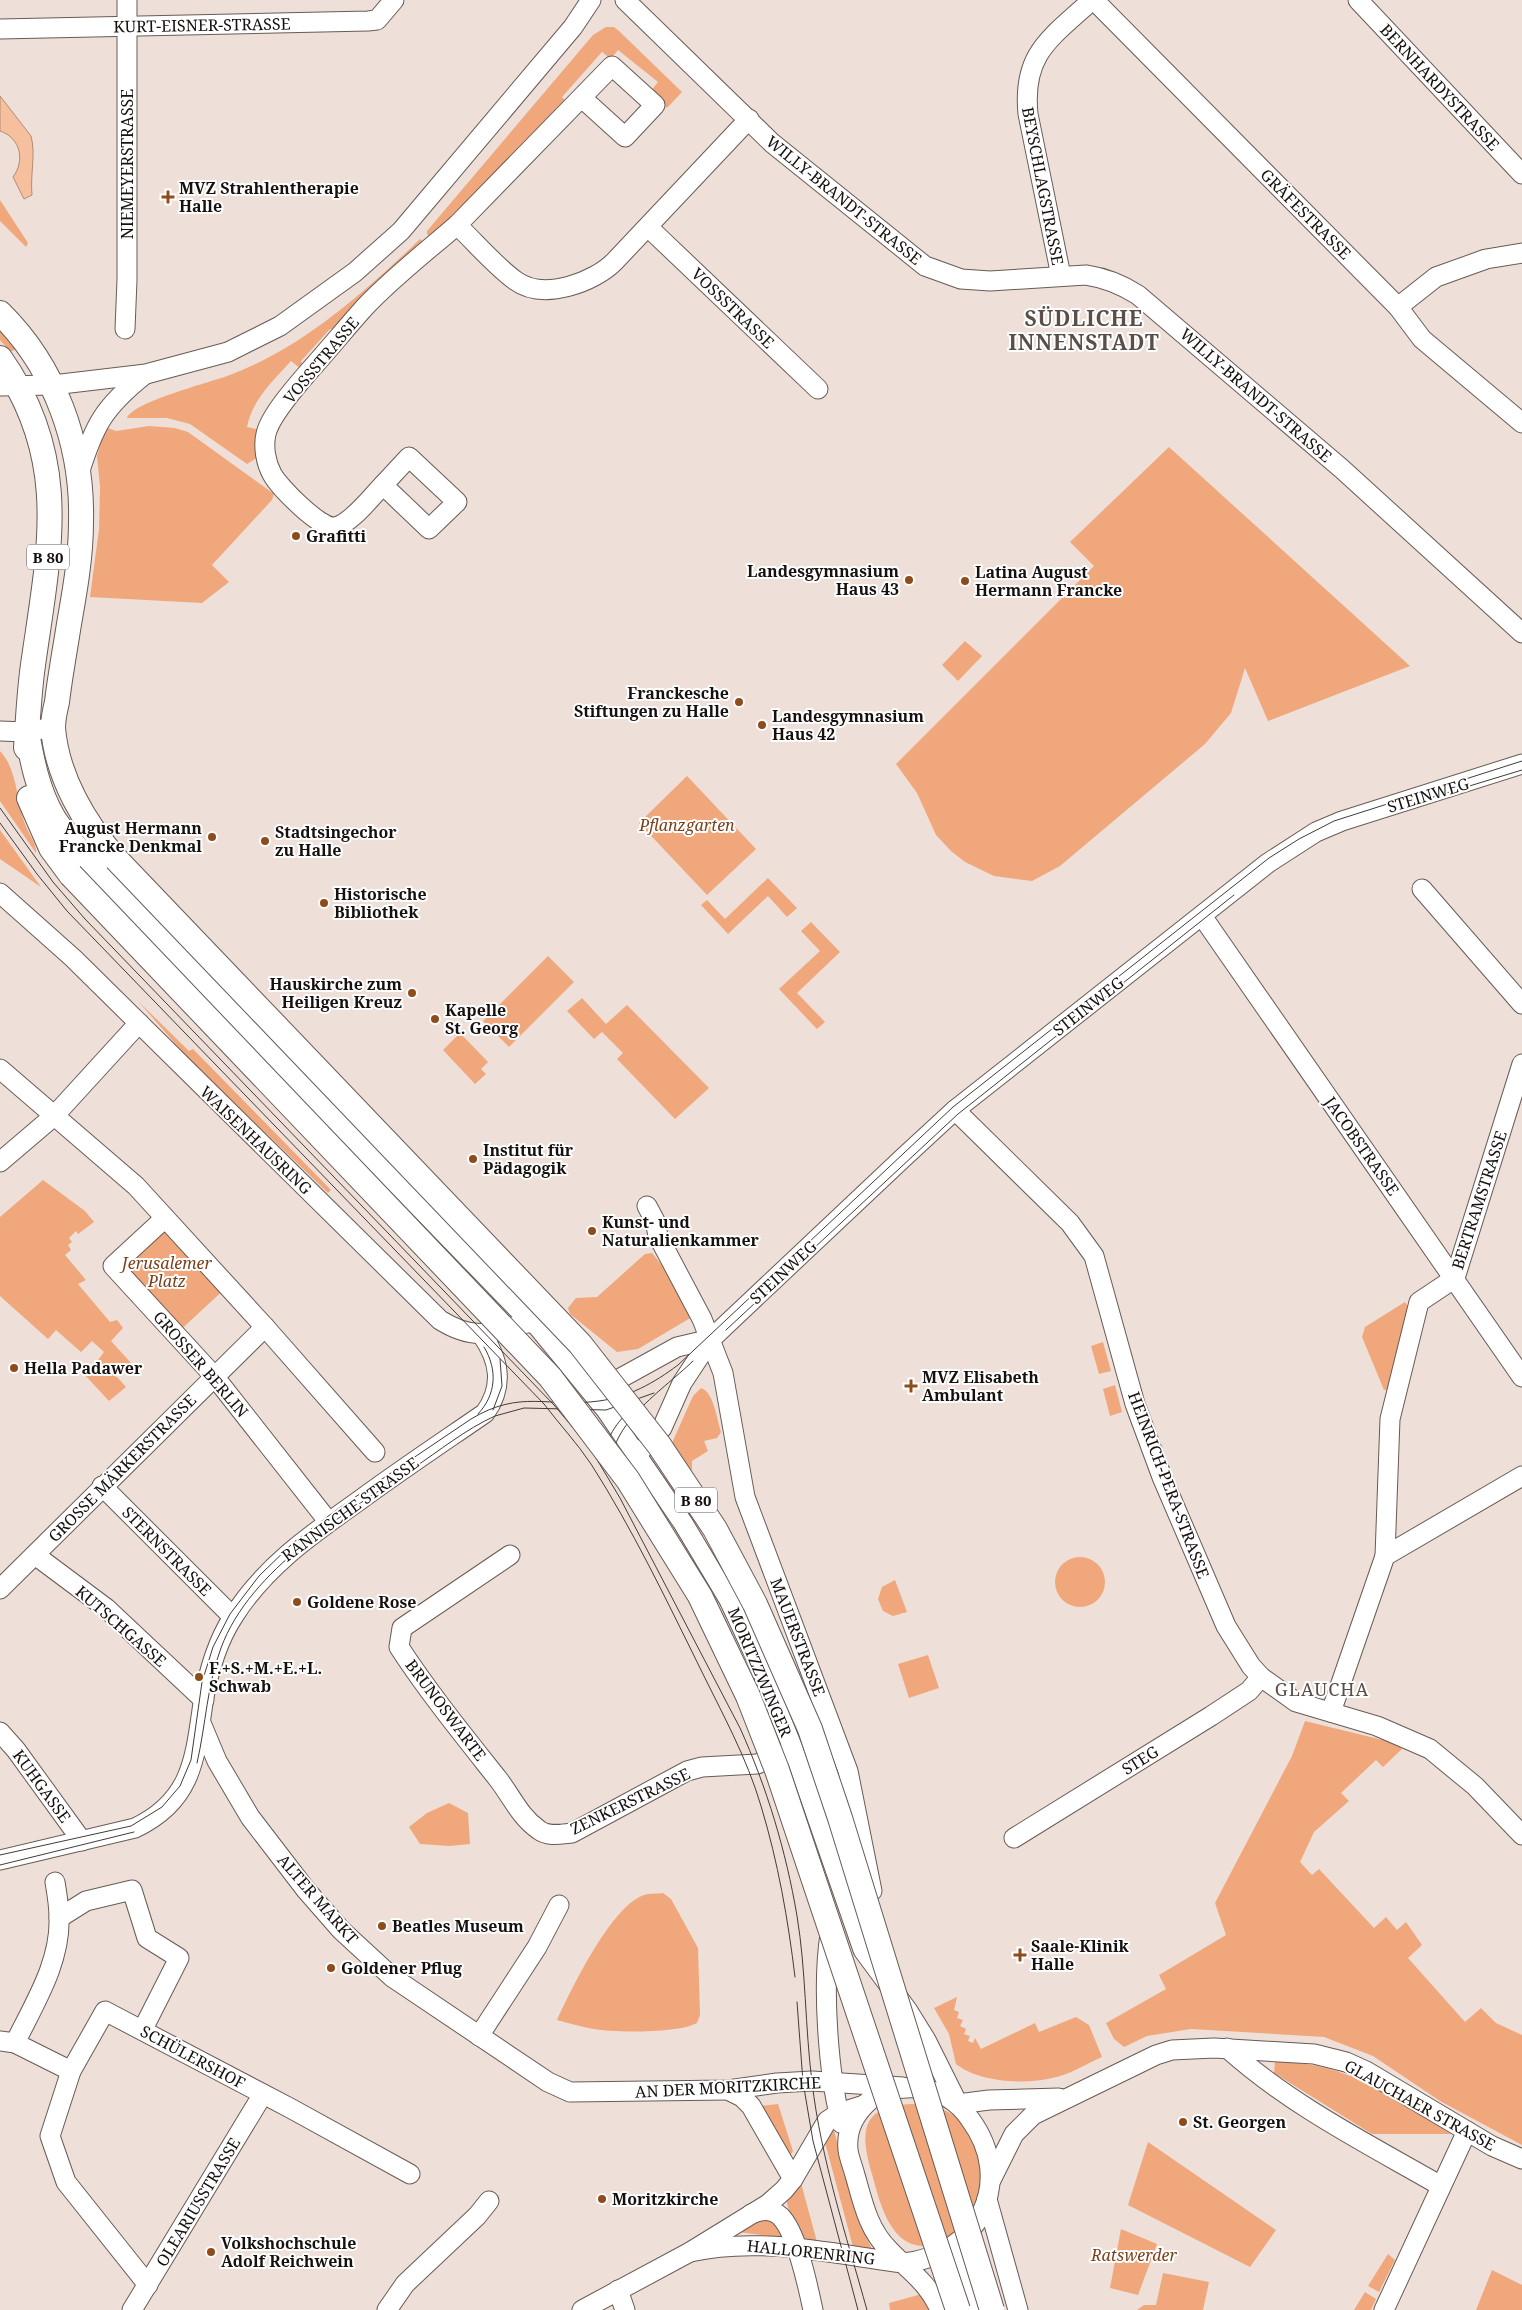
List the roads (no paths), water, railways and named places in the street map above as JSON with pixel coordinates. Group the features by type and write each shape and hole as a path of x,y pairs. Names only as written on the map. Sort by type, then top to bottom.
{"main road":[{"name":"B 80","path":"0,313 36,354 53,385 69,431 79,476 80,544 53,727 59,758 70,789 92,828 116,859 580,1344 659,1445 715,1529 755,1604 810,1729 840,1818 992,2310"},
{"name":"B 80","path":"0,358 9,386 38,433 47,471 51,515 46,577 29,697 25,780 28,796 41,830 71,875 550,1377 628,1480 665,1538 700,1596 722,1640 748,1696 777,1770 958,2310"},
{"path":"53,727 47,759 50,783 62,819 76,846"},
{"path":"27,732 36,774 44,798 53,816 76,846 138,914 533,1321"}],"street":[{"name":"NIEMEYERSTRASSE","path":"125,329 127,280 127,0"},
{"name":"KURT-EISNER-STRASSE","path":"0,29 378,20 394,0"},
{"path":"9,386 53,385 146,374 206,359 255,340 324,297 401,231 573,27 592,0"},
{"name":"WILLY-BRANDT-STRASSE","path":"625,0 772,142 897,245 935,271 961,279 990,282 1061,276 1101,277 1114,281 1138,295 1342,469 1522,633"},
{"name":"BEYSCHLAGSTRASSE","path":"1061,276 1028,114 1026,90 1033,63 1042,48 1093,0"},
{"name":"GRÄFESTRASSE","path":"1093,0 1398,307 1422,338 1522,423"},
{"name":"BERNHARDYSTRASSE","path":"1358,0 1522,174"},
{"name":"VOSSSTRASSE","path":"383,485 357,512 343,523 335,527 327,526 319,522 272,475 265,456 266,433 288,395 365,307 457,225 582,98"},
{"path":"457,225 517,282 534,287 555,288 593,279 611,265 749,119"},
{"name":"VOSSSTRASSE","path":"648,227 818,389"},
{"path":"1398,307 1436,277 1486,259 1522,253"},
{"path":"79,476 100,419 112,403 146,374"},
{"path":"0,731 27,732 53,727"},
{"name":"STEINWEG","path":"637,1455 662,1428 682,1383 711,1339 955,1110 1268,862 1316,832 1342,821 1522,764"},
{"path":"1422,889 1522,1004"},
{"name":"WAISENHAUSRING","path":"0,894 73,958 428,1310 457,1330 482,1335 533,1321"},
{"name":"JACOBSTRASSE","path":"1202,916 1522,1376"},
{"path":"0,1162 54,1116 139,1023"},
{"name":"BERTRAMSTRASSE","path":"1331,1712 1385,1556 1390,1419 1419,1302 1454,1278 1522,1064"},
{"path":"0,1069 136,1186 265,1326 375,1452"},
{"name":"HEINRICH-PERA-STRASSE","path":"955,1110 1070,1222 1094,1256 1135,1404 1162,1477 1226,1626 1251,1666 1261,1677 1296,1702 1377,1726 1430,1750 1475,1786 1522,1835"},
{"path":"593,1393 677,1347 711,1339 694,1302 658,1236 655,1221 646,1206"},
{"name":"GROSSER BERLIN","path":"165,1218 113,1266 214,1376 328,1521"},
{"name":"MORITZZWINGER","path":"533,1321 593,1393 637,1455 683,1523 729,1600 760,1666 794,1750 862,1950 908,2011 926,2040 958,2104"},
{"name":"GROSSE MÄRKERSTRASSE","path":"0,1590 102,1486 265,1326"},
{"name":"RANNISCHE STRASSE","path":"204,1700 217,1645 233,1617 261,1578 297,1545 328,1521 485,1414 495,1392 497,1370 493,1352 482,1335"},
{"name":"MAUERSTRASSE","path":"711,1339 723,1373 745,1497 848,1771 875,1906 854,1928"},
{"path":"1385,1556 1522,1476"},
{"name":"STERNSTRASSE","path":"102,1486 233,1617"},
{"name":"BRUNOSWARTE","path":"510,1554 402,1628 399,1647 423,1683 506,1790 524,1818 541,1832 554,1835"},
{"name":"KUTSCHGASSE","path":"35,1555 106,1608 204,1700"},
{"name":"STEG","path":"1014,1838 1211,1716 1249,1691 1261,1677"},
{"path":"0,1860 135,1828 155,1817 175,1800 193,1766 204,1700"},
{"name":"ALTER MARKT","path":"201,1723 217,1760 250,1817 306,1890 341,1930 392,1977 479,2036"},
{"name":"KUHGASSE","path":"0,1732 16,1750 82,1841"},
{"name":"ZENKERSTRASSE","path":"554,1835 572,1833 686,1771 702,1767 757,1764 794,1750"},
{"name":"MORITZZWINGER","path":"838,1879 826,1981 834,2082 848,2150"},
{"path":"55,1882 60,1918 56,1950 43,1987 8,2042 71,2071 50,2136 66,2182 148,2285"},
{"path":"60,1918 86,1901 132,1890 147,1938 179,1958 142,2029"},
{"path":"479,2036 537,1947 559,1905"},
{"name":"SCHÜLERSHOF","path":"71,2071 106,2011 410,2174"},
{"name":"AN DER MORITZKIRCHE","path":"479,2036 548,2082 570,2092 728,2090 777,2083 834,2082 903,2087"},
{"name":"GLAUCHAER STRASSE","path":"989,2190 1003,2154 1019,2128 1033,2115 1156,2055 1188,2047 1314,2054 1346,2062 1366,2071 1467,2132 1522,2159"},
{"path":"1227,2048 1254,2072 1314,2112 1441,2186"},
{"path":"839,2113 864,2105 884,2092 903,2087 924,2089 942,2094 958,2104 982,2137 987,2151 989,2190 1018,2310"},
{"path":"728,2090 742,2097 751,2106 793,2179"},
{"name":"OLEARIUSSTRASSE","path":"132,2310 263,2094"},
{"path":"958,2104 989,2100 1048,2100 1071,2096"},
{"path":"864,2105 851,2124 848,2150 872,2228 890,2252 923,2281 940,2310"},
{"name":"HALLORENRING","path":"582,2310 690,2252 784,2190 793,2179 820,2130 827,2121 839,2113"},
{"path":"1384,2310 1467,2132"},
{"path":"903,2263 927,2259 957,2245 975,2223 989,2190"},
{"path":"387,2310 405,2284 477,2216 489,2201"},
{"path":"750,2214 766,2210 780,2216 786,2224 797,2249 813,2310"},
{"name":"HALLORENRING","path":"690,2252 713,2246 743,2244 903,2263"},
{"path":"957,2245 976,2310"},
{"path":"618,2290 625,2310"}],"tram line":[{"path":"0,1855 131,1826 162,1807 180,1786 191,1760 202,1682 213,1647 230,1614 259,1576 294,1542 339,1508 471,1419 489,1410 520,1402 581,1403 610,1399 631,1393 660,1378 678,1365 953,1107 1269,858 1299,839 1334,821 1522,761"},
{"path":"1407,805 1522,770"},
{"path":"0,808 53,882 85,919 554,1405 590,1448 620,1498 740,1728 759,1774 774,1820 797,1916 812,2082 821,2140 867,2310"},
{"path":"0,823 67,911 544,1404 591,1464 621,1513 648,1564 749,1771 761,1806 777,1869 786,1912 795,1977"},
{"path":"726,1330 958,1114 1234,895"},
{"path":"478,1414 492,1391 493,1382 492,1364 484,1347"},
{"path":"493,1410 502,1386 500,1359"},
{"path":"613,1481 611,1463 615,1445 623,1429 649,1400 693,1361"},
{"path":"197,1763 216,1662 235,1619 254,1593 277,1568 303,1545 358,1504 474,1427 495,1416 524,1408 606,1410 654,1393"},
{"path":"603,1461 604,1452 614,1428 638,1402"},
{"path":"0,1865 134,1832"},
{"path":"797,2002 803,2082 813,2141 858,2310"}],"place":[{"name":"MVZ Strahlentherapie Halle","path":"168,197"},
{"name":"Grafitti","path":"296,536"},
{"name":"Landesgymnasium Haus 43","path":"909,580"},
{"name":"Latina August Hermann Francke","path":"965,581"},
{"name":"Franckesche Stiftungen zu Halle","path":"739,702"},
{"name":"Landesgymnasium Haus 42","path":"762,725"},
{"name":"August Hermann Francke Denkmal","path":"212,837"},
{"name":"Stadtsingechor zu Halle","path":"265,841"},
{"name":"Historische Bibliothek","path":"324,903"},
{"name":"Hauskirche zum Heiligen Kreuz","path":"412,993"},
{"name":"Kapelle St. Georg","path":"435,1019"},
{"name":"Institut für Pädagogik","path":"473,1159"},
{"name":"Kunst- und Naturalienkammer","path":"592,1231"},
{"name":"Hella Padawer","path":"14,1368"},
{"name":"MVZ Elisabeth Ambulant","path":"911,1386"},
{"name":"Goldene Rose","path":"297,1602"},
{"name":"F.+S.+M.+E.+L. Schwab","path":"199,1677"},
{"name":"Beatles Museum","path":"382,1926"},
{"name":"Saale-Klinik Halle","path":"1020,1955"},
{"name":"Goldener Pflug","path":"331,1968"},
{"name":"St. Georgen","path":"1183,2122"},
{"name":"Moritzkirche","path":"602,2199"},
{"name":"Volkshochschule Adolf Reichwein","path":"211,2252"}],"district":[{"name":"SÜDLICHE INNENSTADT","path":"1084,330"},
{"name":"GLAUCHA","path":"1322,1689"}],"park label":[{"name":"Pflanzgarten","path":"687,825"},
{"name":"Jerusalemer Platz","path":"167,1272"},
{"name":"Ratswerder","path":"1134,2255"}]}
